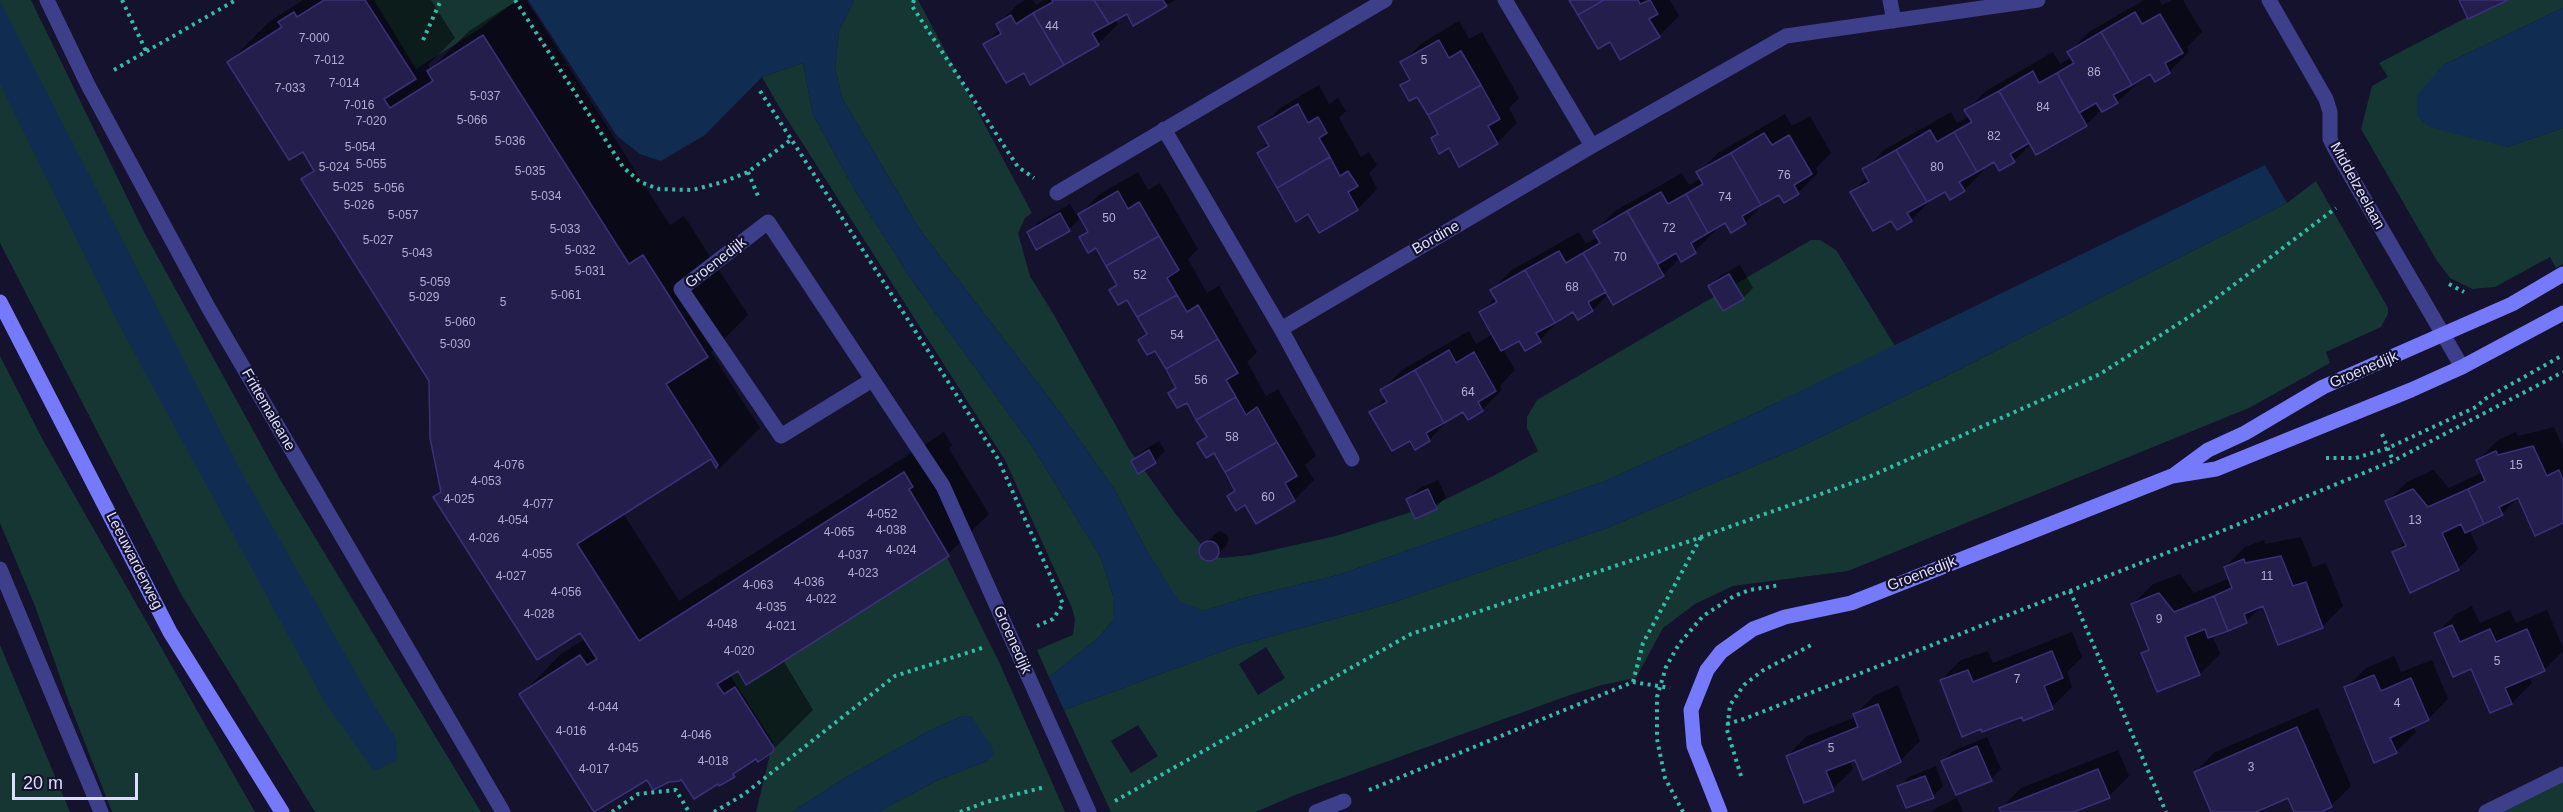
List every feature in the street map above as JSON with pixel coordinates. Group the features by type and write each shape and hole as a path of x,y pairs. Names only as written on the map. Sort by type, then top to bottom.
{"main road":[{"name":"Groenedijk","path":"2172,476 2208,450 2245,433 2323,387 2512,304 2563,274"},
{"name":"Leeuwarderweg","path":"0,302 170,632 282,812"},
{"name":"Groenedijk","path":"1720,812 1694,746 1690,722 1696,695 1707,670 1721,652 1753,629 1785,617 1851,603 2172,476 2216,469 2462,367 2563,313"}],"street":[{"name":"Frittemaleane","path":"48,0 88,85 208,307 503,812"},
{"path":"1057,193 1385,0"},
{"path":"1505,0 1592,146"},
{"path":"1890,0 1894,21"},
{"name":"Bordine","path":"1281,329 1592,146 1786,36 2038,0"},
{"name":"Middelzeelaan","path":"2269,0 2326,99 2330,112 2330,139 2462,367"},
{"path":"1164,129 1281,329 1352,459"},
{"name":"Groenedijk","path":"872,380 781,436 681,289 768,222 943,486 1089,812"},
{"path":"0,570 101,812"},
{"path":"2486,812 2563,774"},
{"path":"1316,812 1344,801"}],"path":[{"path":"122,0 146,51"},
{"path":"88,85 236,0"},
{"path":"423,40 442,0"},
{"path":"515,0 623,167 640,182 659,189 692,190 723,182 748,172 792,139"},
{"path":"914,0 912,6 1018,168 1057,193"},
{"path":"714,812 743,795 896,676 1011,638 1053,619 1063,604 998,459 760,91"},
{"path":"1106,806 1412,634 1701,537 1870,476 2100,374 2203,308 2360,192"},
{"path":"2444,280 2452,286 2475,295"},
{"path":"2388,448 2476,407 2485,399 2563,355"},
{"path":"1727,724 2070,591 2393,461 2563,372"},
{"path":"1633,682 1643,643 1701,537"},
{"path":"2070,591 2166,812"},
{"path":"1344,801 1633,682 1660,686"},
{"path":"1730,705 1727,724 1743,784"},
{"path":"960,812 986,802 1074,780"},
{"path":"612,812 638,794 676,790 689,812"}],"green space":[{"path":"0,0 31,0 143,230 281,481 481,812 315,812 181,594 0,243"},
{"path":"374,0 517,0 481,28 416,69"},
{"path":"854,0 918,0 1032,213 1025,218 1018,233 1030,276 1129,449 1178,517 1210,555 1221,558 1250,555 1336,536 1436,504 1493,476 1538,451 1527,428 1527,417 1537,400 1811,240 1820,240 1836,250 1895,346 1747,417 1605,481 1338,575 1248,597 1203,611 1179,602 1147,551 1113,487 1056,407 920,230 842,98 835,68 839,31"},
{"path":"2500,0 2563,0 2563,8 2443,65 2507,147 2563,128 2563,264 2556,268 2550,257 2495,287 2472,289 2450,278 2437,261 2361,129 2372,86 2388,77 2379,63"},
{"path":"803,63 813,115 856,192 911,279 1032,446 1101,558 1113,596 1113,620 1098,638 1049,677 1037,650 1073,635 1075,619 1072,608 1005,460 762,77"},
{"path":"2316,181 2388,308 2388,314 2381,327 2326,352 2330,363 2249,408 1848,571 1733,586 1695,604 1663,628 1636,678 1570,695 1295,795 1256,812 1111,812 1064,710 1236,646 1392,603 1607,528 1802,446 1948,375 2287,203","holes":["1266,647 1285,678 1258,695 1239,664","1138,725 1158,756 1131,773 1111,741"]},
{"path":"0,356 44,442 255,812 112,812 70,705 35,606 0,523"},
{"path":"935,533 1000,664 1065,812 878,812 938,780 987,761 971,716 962,716 931,730 843,779 792,812 756,812 773,742 724,666"},
{"path":"0,645 70,812 0,812"},
{"path":"2563,779 2563,812 2494,812"}],"water":[{"path":"528,0 854,0 839,31 835,68 842,98 920,230 1056,407 1113,487 1147,551 1179,601 1203,611 1248,597 1338,575 1605,481 1747,417 2265,165 2287,203 1948,375 1802,446 1607,528 1392,603 1236,646 1064,710 1049,677 1098,638 1113,620 1113,596 1101,558 1032,446 911,279 856,192 813,115 803,63 762,77 705,135 661,161 640,154 617,136"},
{"path":"0,1 243,475 373,703 396,739 397,760 374,771 324,701 119,325 0,84"},
{"path":"2563,8 2563,128 2507,147 2429,127 2417,116 2418,94 2443,65"},
{"path":"962,716 971,716 991,745 994,755 987,761 938,780 878,812 792,812 843,779 931,730"}],"building":[{"path":"324,0 365,0 416,79 384,99 390,108 433,81 427,71 483,35 629,264 643,255 708,357 666,384 718,465 716,468 711,459 577,544 639,641 904,472 913,487 909,489 949,556 746,685 738,671 717,684 724,694 735,687 774,748 773,752 758,762 756,759 733,774 735,777 719,786 718,784 694,799 681,779 653,790 647,780 594,812 519,694 580,655 587,665 597,659 580,633 537,660 433,497 441,492 430,438 429,381 301,179 314,171 303,152 289,160 227,62 282,27 278,22 294,12 297,17"},
{"path":"1052,0 1094,0 1109,24 1092,33 1099,45 1064,65 1033,13 1053,2"},
{"path":"1094,0 1163,0 1167,6 1133,26 1127,14 1109,24"},
{"path":"1569,0 1604,0 1578,15"},
{"path":"1604,0 1638,0 1640,4 1650,0 1658,14 1649,19 1660,37 1620,60 1610,42 1598,49 1578,15"},
{"path":"2459,0 2508,0 2468,19"},
{"path":"2135,12 2142,24 2160,14 2183,53 2165,63 2170,73 2155,82 2150,74 2132,85 2101,32"},
{"path":"1033,13 1064,65 1030,85 1024,73 1006,83 983,44 1001,34 996,24 1011,15 1016,24"},
{"path":"2101,32 2132,85 2113,95 2118,103 2102,112 2096,103 2079,113 2057,73 2074,63 2067,52"},
{"path":"1439,40 1449,58 1461,51 1481,85 1428,115 1417,97 1409,101 1400,85 1410,80 1400,62"},
{"path":"2033,71 2039,83 2057,73 2087,126 2036,155 1999,91"},
{"path":"1481,85 1500,119 1488,126 1498,144 1459,167 1449,148 1439,154 1431,138 1438,134 1428,115"},
{"path":"1999,91 2029,143 2010,154 2015,162 1999,171 1994,162 1977,172 1954,132 1972,122 1964,110"},
{"path":"1298,104 1308,123 1318,117 1327,133 1319,138 1330,157 1277,188 1257,153 1269,146 1258,127"},
{"path":"1930,130 1937,142 1954,132 1977,172 1959,182 1965,191 1950,200 1945,192 1927,202 1896,150"},
{"path":"1764,133 1772,145 1789,135 1812,174 1794,185 1799,194 1784,203 1779,195 1761,205 1731,153"},
{"path":"1896,150 1927,202 1907,213 1912,221 1897,230 1891,221 1873,231 1850,192 1869,182 1862,169"},
{"path":"1731,153 1761,205 1742,216 1746,224 1731,233 1725,223 1708,233 1686,194 1703,184 1696,172"},
{"path":"1330,157 1340,176 1348,171 1358,186 1348,192 1358,210 1319,233 1308,214 1296,222 1277,188"},
{"path":"1118,191 1128,209 1139,202 1159,236 1106,266 1096,248 1088,253 1079,237 1088,232 1078,214"},
{"path":"1661,192 1668,204 1686,194 1708,233 1691,243 1696,253 1681,262 1676,253 1658,264 1627,211"},
{"path":"1627,211 1664,276 1613,305 1583,253 1600,243 1593,231"},
{"path":"1060,213 1070,231 1036,250 1027,232"},
{"path":"1159,236 1179,270 1167,278 1177,295 1137,317 1127,300 1118,305 1109,290 1117,285 1106,266"},
{"path":"1559,251 1566,263 1583,253 1606,292 1588,302 1593,311 1578,320 1573,312 1555,323 1525,270"},
{"path":"1525,270 1555,323 1536,333 1541,342 1525,351 1519,341 1501,351 1479,312 1497,302 1490,290"},
{"path":"1729,274 1744,299 1723,311 1708,286"},
{"path":"1177,295 1187,312 1198,305 1218,339 1166,369 1155,351 1147,355 1138,340 1147,334 1137,317"},
{"path":"1218,339 1238,373 1226,380 1236,397 1196,420 1187,403 1177,408 1168,393 1176,388 1166,369"},
{"path":"1449,350 1456,363 1474,352 1496,391 1478,402 1483,411 1468,420 1463,412 1444,423 1415,370"},
{"path":"1415,370 1444,423 1426,433 1430,441 1415,450 1410,441 1392,451 1369,412 1387,402 1380,390"},
{"path":"1236,397 1246,415 1257,407 1277,442 1225,472 1214,453 1206,458 1197,443 1207,437 1196,420"},
{"path":"1277,442 1297,476 1285,483 1295,501 1256,524 1245,505 1236,511 1227,496 1235,491 1225,472"},
{"path":"2533,446 2547,476 2559,470 2563,480 2563,523 2535,536 2518,498 2499,507 2503,515 2484,524 2468,489 2485,481 2476,460 2496,451 2498,455"},
{"path":"1149,450 1156,463 1138,474 1131,461"},
{"path":"1428,489 1437,509 1415,519 1406,499"},
{"path":"2413,489 2428,507 2468,489 2484,524 2465,533 2461,524 2442,533 2459,570 2410,593 2392,552 2406,546 2385,501"},
{"path":"1209,541 1216,544 1219,551 1216,558 1209,561 1202,558 1199,551 1202,544"},
{"path":"2281,556 2293,586 2306,582 2323,628 2278,645 2263,606 2244,614 2247,623 2228,631 2214,596 2232,588 2224,567 2244,559 2245,563"},
{"path":"2159,593 2174,612 2214,596 2228,631 2208,638 2205,629 2185,637 2200,675 2157,692 2141,653 2149,650 2131,604"},
{"path":"2452,625 2460,642 2490,629 2496,642 2527,629 2545,671 2505,688 2512,704 2490,713 2471,669 2453,677 2434,633"},
{"path":"2052,651 2063,678 2044,686 2053,709 2023,721 2022,717 1962,737 1940,680 1968,670 1973,682"},
{"path":"2374,675 2381,691 2411,678 2429,720 2390,738 2397,753 2374,763 2344,687"},
{"path":"1878,704 1901,762 1863,780 1855,760 1826,771 1834,791 1804,803 1786,756 1858,727 1853,714"},
{"path":"2297,727 2332,807 2321,812 2294,812 2288,798 2256,812 2211,812 2194,772"},
{"path":"1977,746 1992,781 1956,795 1941,761"},
{"path":"2098,769 2110,798 2074,812 2001,812 1999,808"},
{"path":"1925,776 1934,798 1906,808 1897,786"}]}
